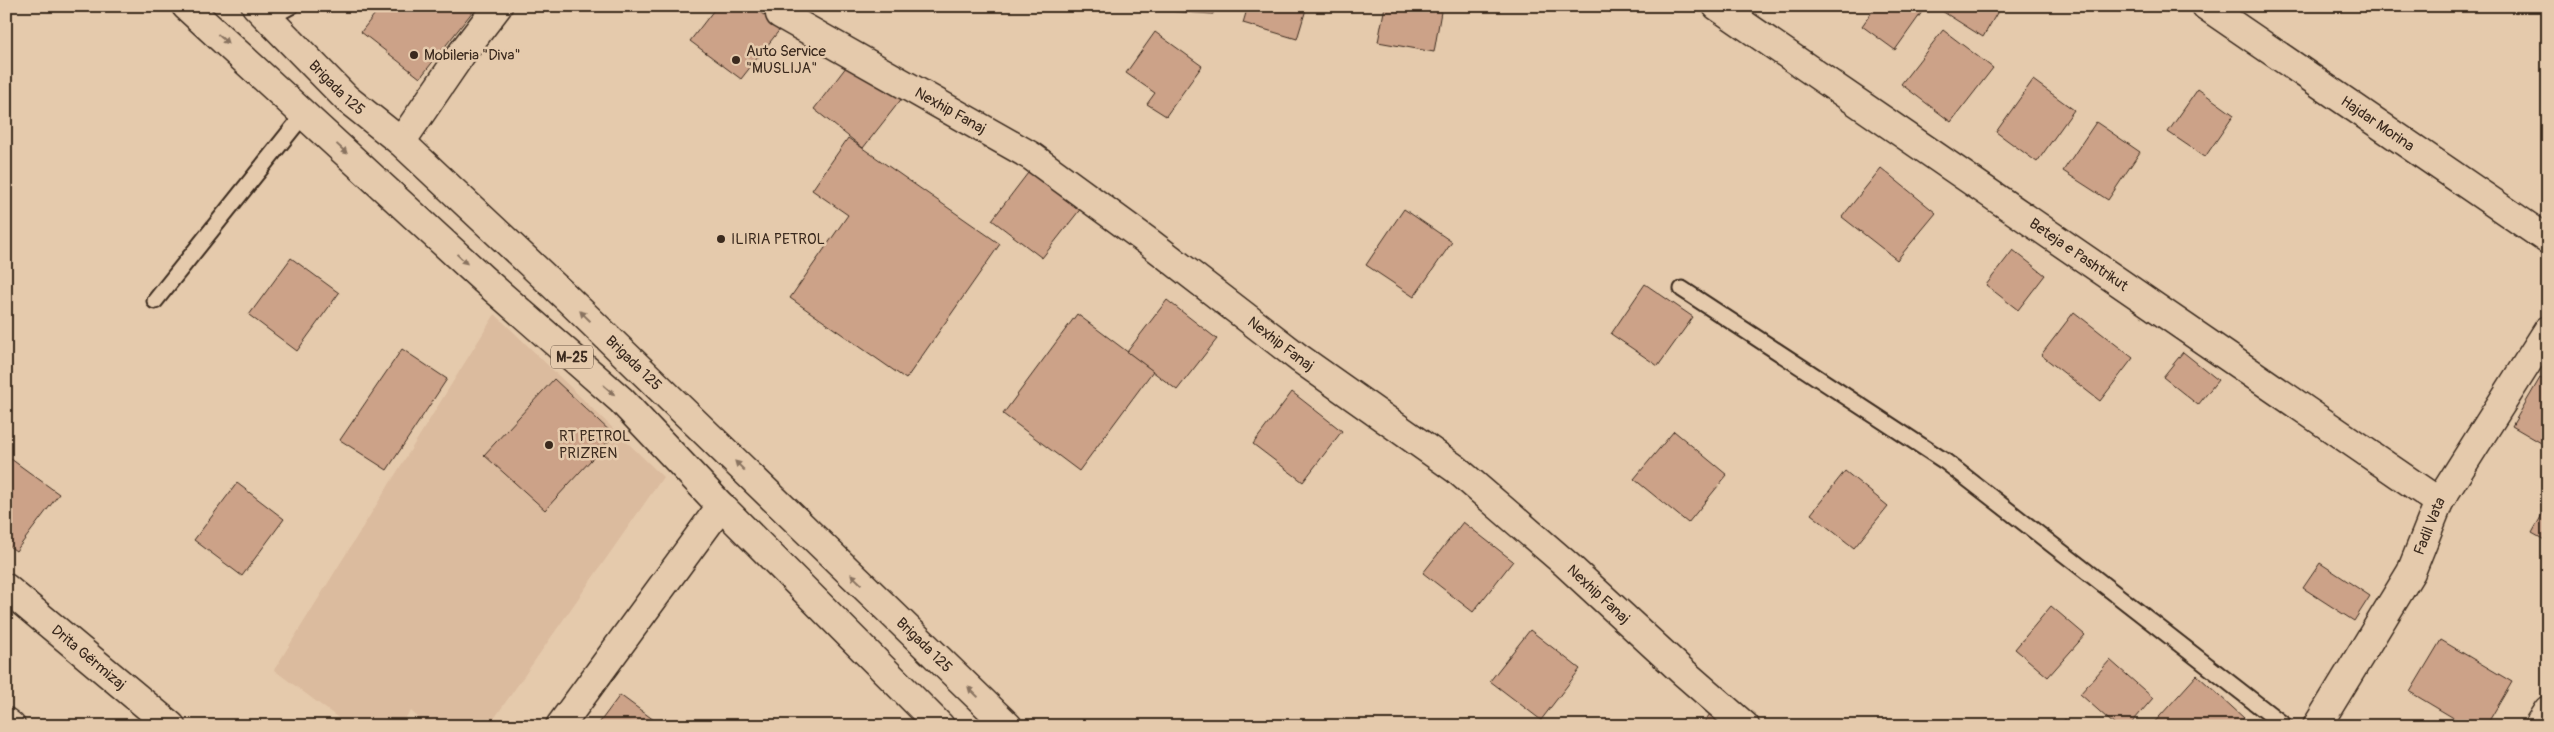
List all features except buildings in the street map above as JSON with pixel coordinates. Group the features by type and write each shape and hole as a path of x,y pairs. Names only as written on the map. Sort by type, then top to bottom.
{"street":[{"name":"M-25","path":"186,6 484,280 621,400 721,506 940,726"},
{"path":"401,142 462,53 498,6"},
{"name":"Beteja e Pashtrikut","path":"1717,6 2439,502"},
{"name":"Hajdar Morina","path":"2206,6 2548,240"},
{"name":"Brigada 125","path":"272,10 347,99 401,142 569,300 1008,726"},
{"name":"Nexhip Fanaj","path":"780,14 1031,156 1150,243 1299,358 1456,469 1566,564 1745,726"},
{"name":"Fadil Vata","path":"2317,726 2411,572 2439,502 2548,330"},
{"path":"560,726 721,506"},
{"name":"Drita Gërmizaj","path":"6,588 171,726"},
{"path":"2538,726 2548,710"},
{"path":"6,722 11,726"}],"lane":[{"path":"155,302 304,114"},
{"path":"1682,289 1946,462 2284,726"}],"shaded area":[{"path":"495,314 663,477 489,726 428,726 411,711 398,726 349,726 274,670"}],"place":[{"name":"Mobileria \"Diva\"","path":"414,55"},
{"name":"Auto Service \"MUSLIJA\"","path":"736,60"},
{"name":"ILIRIA PETROL","path":"721,239"},
{"name":"RT PETROL PRIZREN","path":"549,445"}]}
